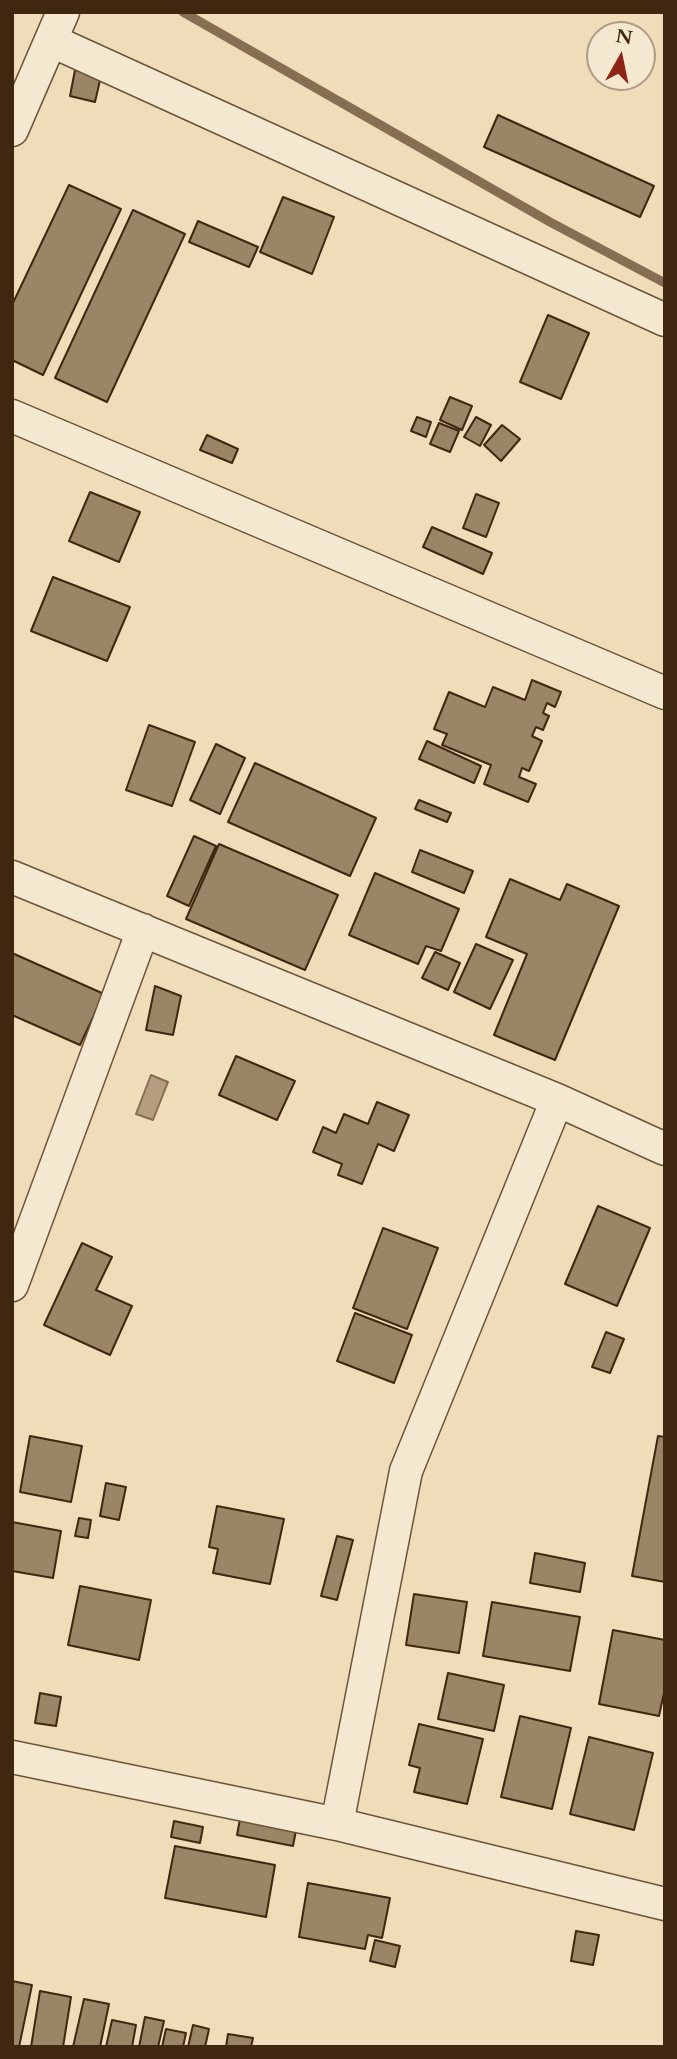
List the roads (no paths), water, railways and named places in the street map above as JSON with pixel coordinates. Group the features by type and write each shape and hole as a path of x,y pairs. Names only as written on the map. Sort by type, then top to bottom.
{"street":[{"path":"12,130 64,12"},
{"path":"52,41 665,320"},
{"path":"12,416 665,693"},
{"path":"12,877 557,1100 665,1149"},
{"path":"12,1285 144,930"},
{"path":"337,1824 406,1471 557,1100"},
{"path":"12,1757 337,1824 665,1904"}],"waterway":[{"path":"183,12 550,222 665,283"}]}
